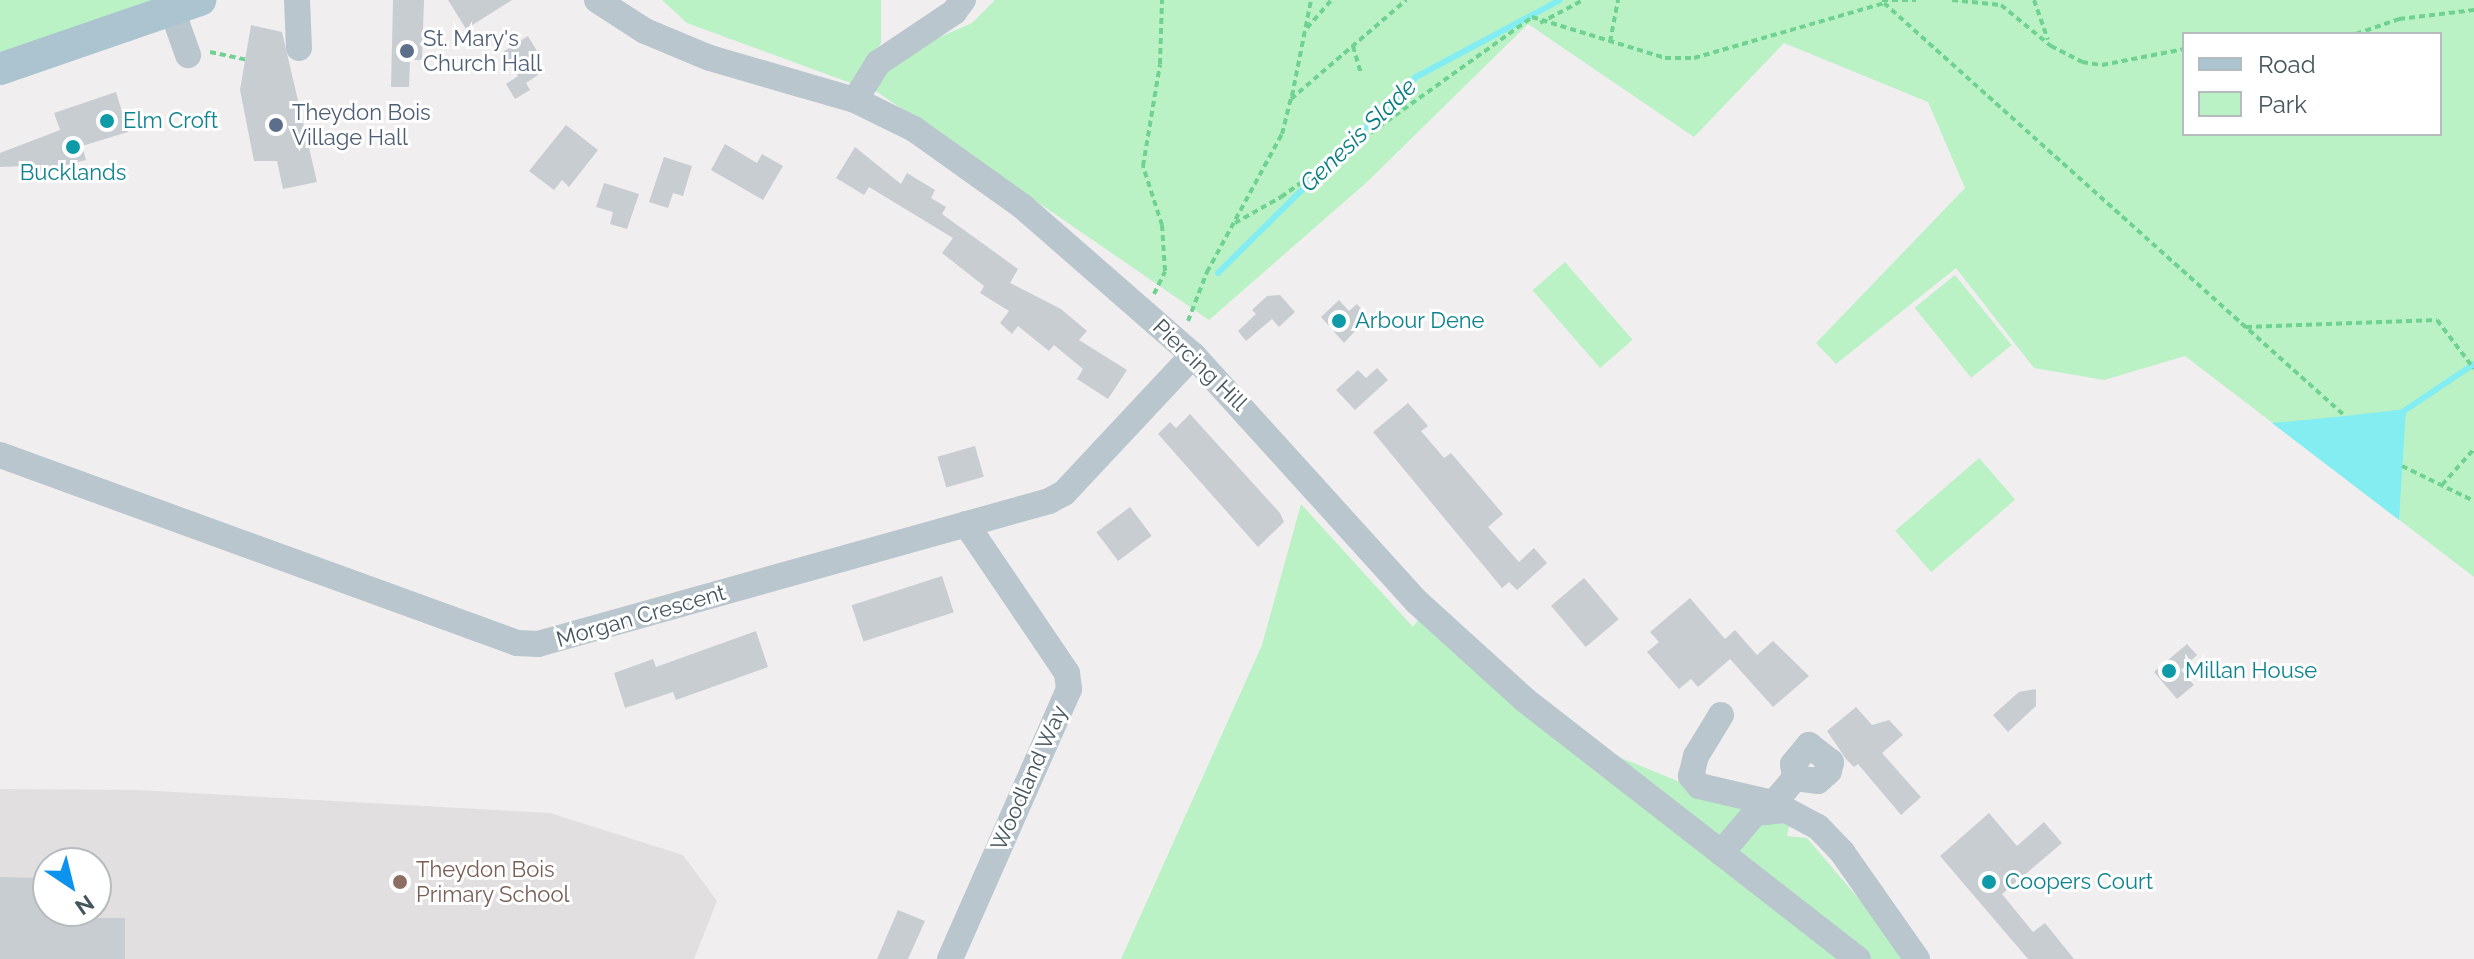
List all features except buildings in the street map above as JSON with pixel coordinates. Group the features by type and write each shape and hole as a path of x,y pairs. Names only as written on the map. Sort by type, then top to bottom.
{"main road":[{"path":"0,69 186,5"}],"street":[{"path":"297,0 299,48"},
{"name":"Piercing Hill","path":"597,0 645,31 710,58 855,100 914,129 1181,324 1193,355 1417,602 1525,700 1858,959"},
{"path":"855,100 878,63 954,12 963,0"},
{"path":"186,5 188,55"},
{"name":"Morgan Crescent","path":"0,455 517,643 538,644 966,524 1064,493 1193,355"},
{"name":"Woodland Way","path":"950,959 1069,689 1067,673 966,524"},
{"path":"1721,715 1696,756 1691,776 1699,786 1769,808 1786,810 1818,827 1842,852 1917,959"},
{"path":"1721,853 1755,813 1769,808 1795,778"}],"path":[{"path":"1149,304 1165,271 1162,225 1143,166 1160,64 1162,0"},
{"path":"1181,324 1282,134 1311,0"},
{"path":"1305,30 1331,0"},
{"path":"1291,99 1406,0"},
{"path":"1540,23 1583,0"},
{"path":"1610,42 1618,0"},
{"path":"1235,223 1281,197 1532,17 1540,23 1665,58 1694,58 1883,2 1916,0"},
{"path":"1952,0 2001,5 2051,46 2082,62 2102,65 2182,49"},
{"path":"2034,0 2051,46"},
{"path":"1883,2 2345,416"},
{"path":"2362,32 2399,19 2474,10"},
{"path":"1353,46 1361,74"},
{"path":"225,55 247,60"},
{"path":"2246,327 2437,320 2474,369"},
{"path":"2442,485 2474,449"},
{"path":"2402,466 2474,501"}],"shaded area":[{"name":"Theydon Bois Primary School","path":"0,789 138,790 550,813 683,855 717,901 694,959 0,959"}],"green space":[{"path":"0,0 164,0 0,57"},
{"path":"662,0 881,0 881,43 856,85 687,23"},
{"path":"995,0 2474,0 2474,577 2185,356 2104,380 2034,368 1956,268 1836,364 1816,343 1965,188 1928,102 1784,43 1694,137 1528,24 1367,182 1209,320 870,87 901,54 972,23"},
{"path":"1565,262 1633,340 1600,368 1533,290"},
{"path":"1955,275 2012,345 1971,378 1915,308"},
{"path":"1979,458 2015,500 1931,572 1895,531"},
{"path":"1301,504 1413,627 1420,617 1619,757 1724,800 1792,813 1787,836 1807,838 1910,959 1121,959 1262,645"}],"water":[{"path":"2406,409 2399,520 2272,423 2345,416"}],"waterway":[{"name":"Genesis Slade","path":"1218,273 1416,77 1560,0"},
{"path":"2401,413 2474,364"}],"place":[{"name":"St. Mary's Church Hall","path":"407,51"},
{"name":"Elm Croft","path":"107,121"},
{"name":"Theydon Bois Village Hall","path":"276,125"},
{"name":"Bucklands","path":"73,147"},
{"name":"Arbour Dene","path":"1339,321"},
{"name":"Millan House","path":"2169,671"},
{"name":"Theydon Bois Primary School","path":"400,882"},
{"name":"Coopers Court","path":"1989,882"}]}
